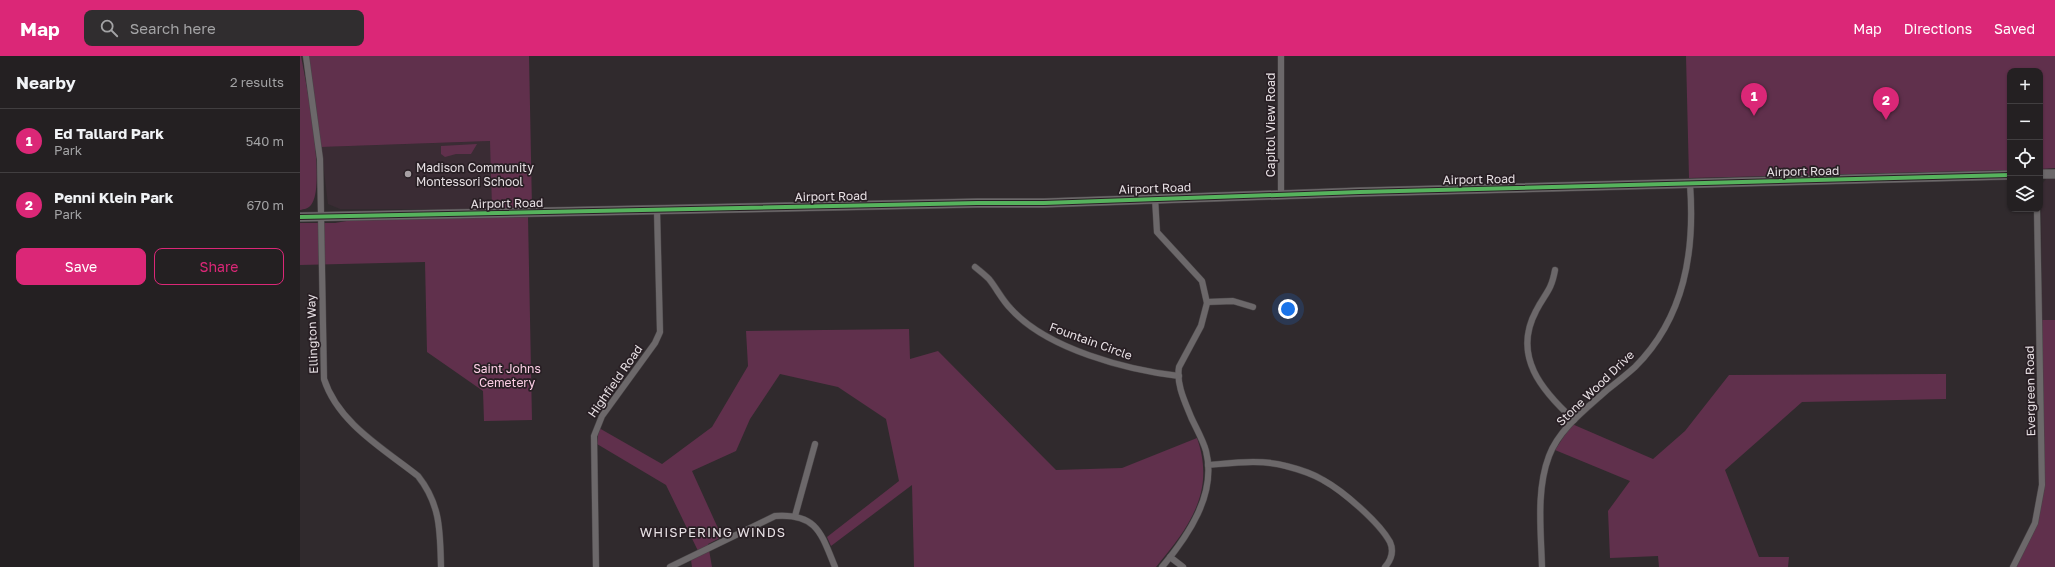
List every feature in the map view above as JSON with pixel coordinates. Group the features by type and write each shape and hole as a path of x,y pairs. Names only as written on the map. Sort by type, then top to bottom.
{"street":[{"name":"Ellington Way","path":"306,56 316,117 320,159 323,366 328,390 352,423 418,476 427,487 438,514 441,567"},
{"name":"Capitol View Road","path":"1281,56 1281,194"},
{"path":"2043,174 2055,174"},
{"name":"Airport Road","path":"300,217 1044,203 1281,194 2007,175"},
{"name":"Stone Wood Drive","path":"1542,567 1541,492 1543,474 1549,454 1558,439 1574,420 1635,366 1663,329 1674,309 1681,290 1691,247 1690,184"},
{"path":"1155,198 1157,232 1202,281 1207,302 1201,326 1179,367 1179,376 1182,396 1206,451 1208,480 1202,505 1178,548 1162,567"},
{"name":"Highfield Road","path":"596,567 594,436 602,416 656,343 660,332 657,210"},
{"name":"Evergreen Road","path":"2013,567 2035,523 2042,486 2037,212"},
{"name":"Fountain Circle","path":"975,268 989,279 1011,310 1040,334 1081,352 1128,367 1179,376"},
{"path":"1555,270 1552,286 1535,312 1527,334 1527,352 1528,359 1540,382 1559,406 1574,420"},
{"path":"1207,302 1233,301 1252,307"},
{"path":"795,516 815,444"},
{"path":"1208,465 1260,462 1286,466 1323,480 1364,511 1390,542 1392,553 1390,560 1385,567"},
{"path":"670,567 775,516 795,516 816,526 824,538 835,567"},
{"path":"1170,557 1182,567"}],"shaded area":[{"path":"491,141 492,209 340,209 328,204 321,147"},
{"path":"2055,178 2055,320 2042,320 2041,212 2043,212 2043,183 2046,179"}],"green space":[{"path":"300,56 307,88 314,134 317,178 315,195 311,205 300,210"},
{"path":"308,56 529,56 532,208 492,209 490,141 321,147"},
{"path":"1686,56 2055,56 2055,168 2043,169 2043,68 2007,68 2007,170 1689,178"},
{"path":"477,144 471,154 456,154 445,157 441,154 441,146"},
{"name":"Saint Johns Cemetery","path":"528,217 532,420 484,421 483,391 427,352 425,262 300,265 300,223 335,223 358,219"},
{"path":"2042,320 2055,320 2055,567 2013,567 2041,505"},
{"path":"909,329 910,359 938,351 1056,470 1122,468 1197,438 1202,457 1203,475 1201,492 1196,508 1179,538 1156,567 914,567 912,485 831,546 827,537 899,481 886,419 838,387 780,374 750,419 736,451 692,471 722,537 708,544 712,567 692,567 691,560 700,555 666,485 597,444 599,428 662,464 712,427 748,366 746,331"},
{"path":"1946,374 1946,399 1802,402 1725,470 1759,557 1789,557 1788,567 1659,567 1658,556 1610,558 1608,511 1630,481 1555,450 1572,424 1653,459 1685,431 1729,375"}],"cycle path":[{"path":"300,217 977,203 1044,203 1360,192 2007,175"}],"place":[{"name":"Ed Tallard Park","path":"1754,116"},
{"name":"Penni Klein Park","path":"1886,120"},
{"name":"Madison Community Montessori School","path":"408,174"}],"district":[{"name":"WHISPERING WINDS","path":"713,532"}]}
